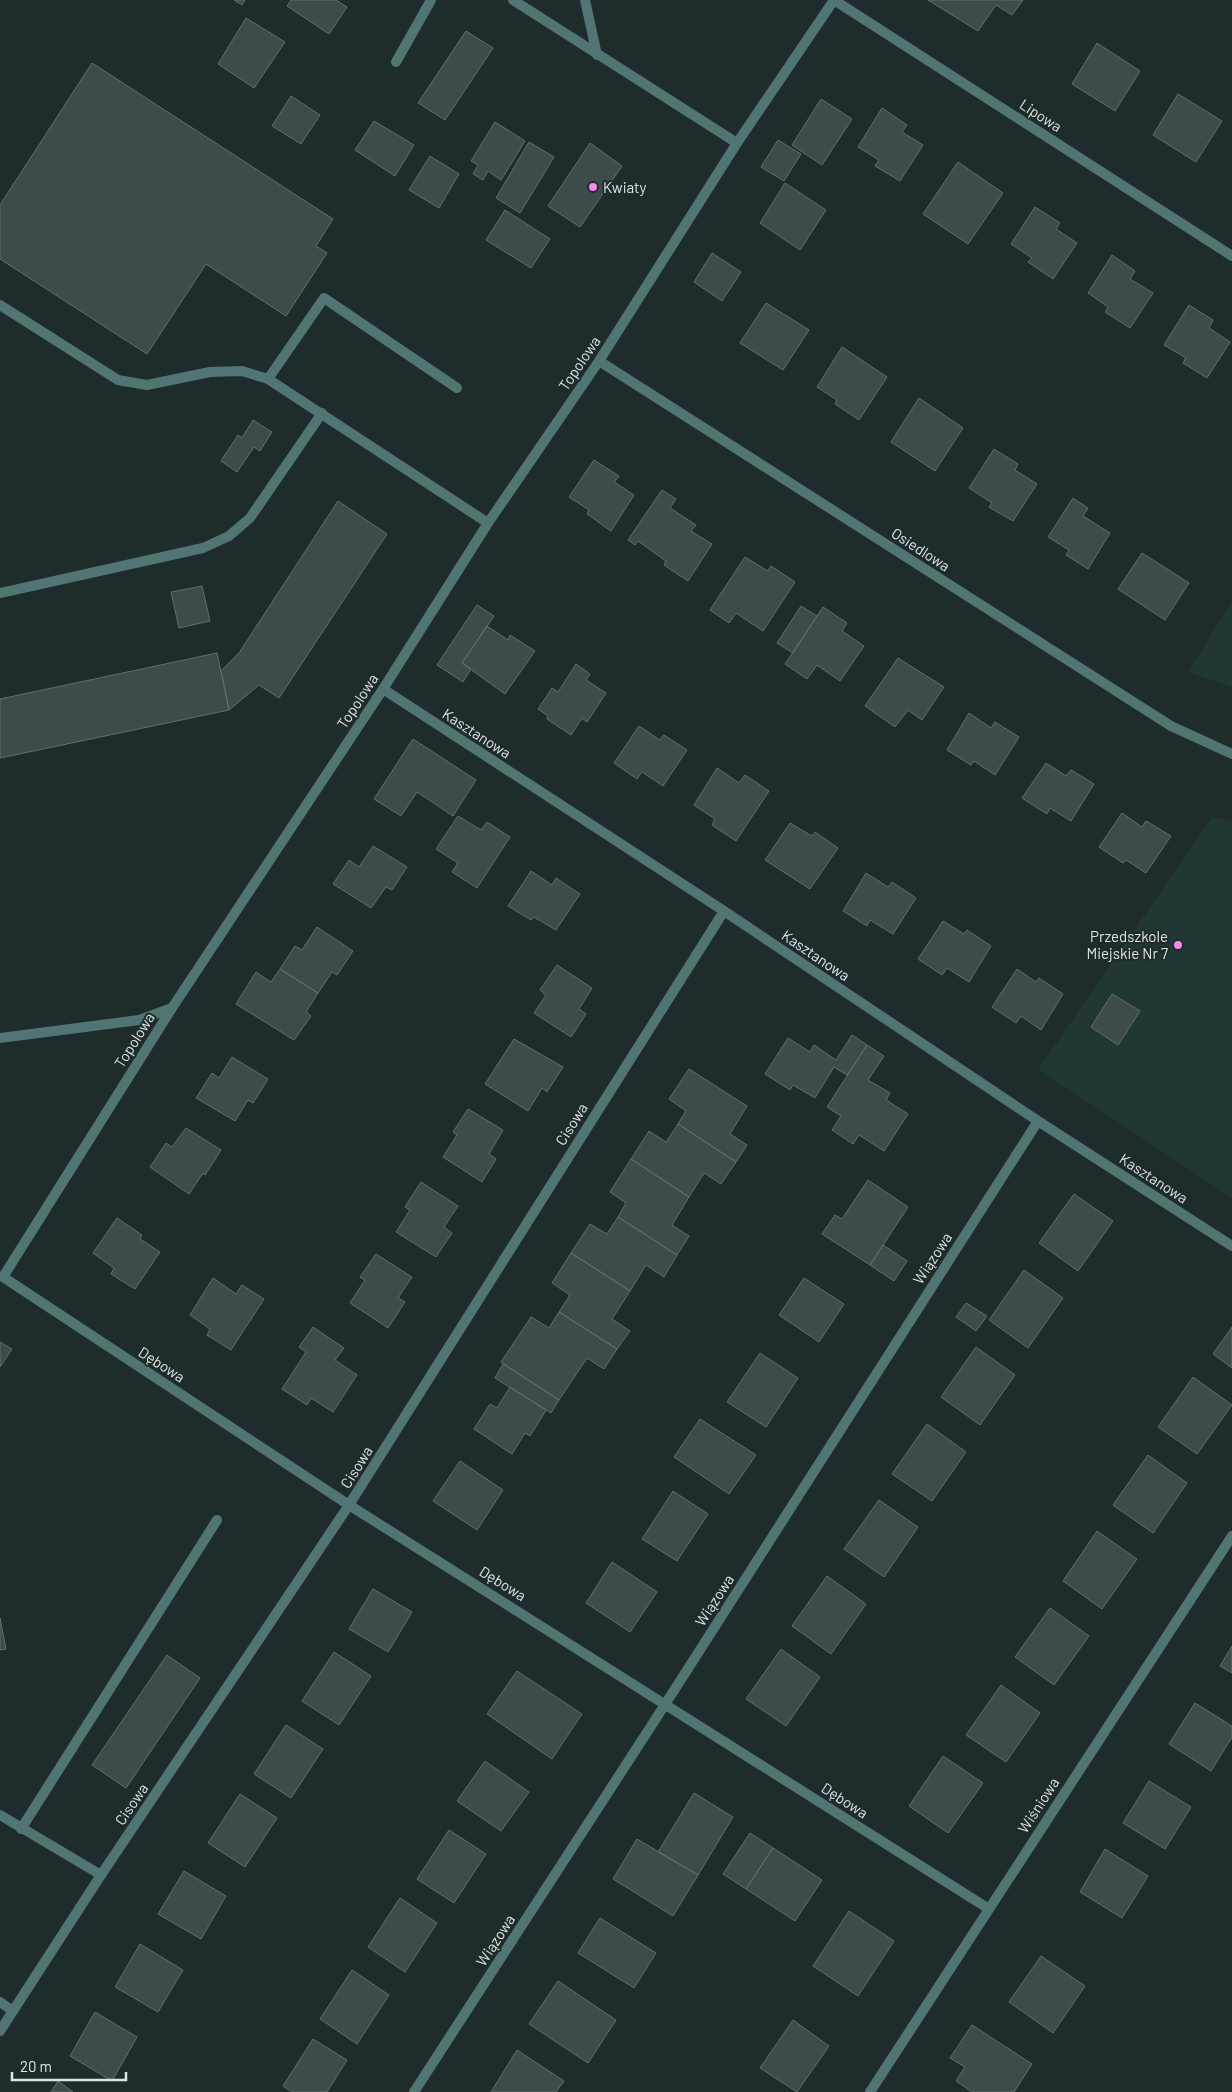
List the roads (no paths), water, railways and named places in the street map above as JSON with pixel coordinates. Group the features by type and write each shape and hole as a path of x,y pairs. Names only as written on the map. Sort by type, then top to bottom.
{"street":[{"path":"396,62 431,0"},
{"path":"513,0 737,143"},
{"path":"585,0 597,55"},
{"name":"Topolowa","path":"3,1277 172,1008 383,689 488,523 599,361 737,143 834,0"},
{"name":"Lipowa","path":"834,0 1232,256"},
{"path":"268,379 324,298 457,388"},
{"path":"0,305 118,380 147,385 210,372 242,371 268,379 488,523"},
{"name":"Osiedlowa","path":"599,361 1171,726 1232,754"},
{"path":"0,593 203,548 229,536 250,518 322,413"},
{"name":"Kasztanowa","path":"383,689 724,911 1038,1122 1232,1246"},
{"name":"Cisowa","path":"0,2031 101,1875 350,1505 724,911"},
{"path":"0,1038 139,1020 172,1008"},
{"name":"Wiązowa","path":"414,2092 1038,1122"},
{"name":"Dębowa","path":"3,1277 350,1505 666,1703 989,1909"},
{"path":"21,1829 217,1520"},
{"name":"Wiśniowa","path":"870,2092 1232,1536"},
{"path":"0,1815 101,1875"},
{"path":"0,2002 13,2010"}],"place":[{"name":"Kwiaty","path":"593,187"},
{"name":"Przedszkole Miejskie Nr 7","path":"1178,945"}]}
